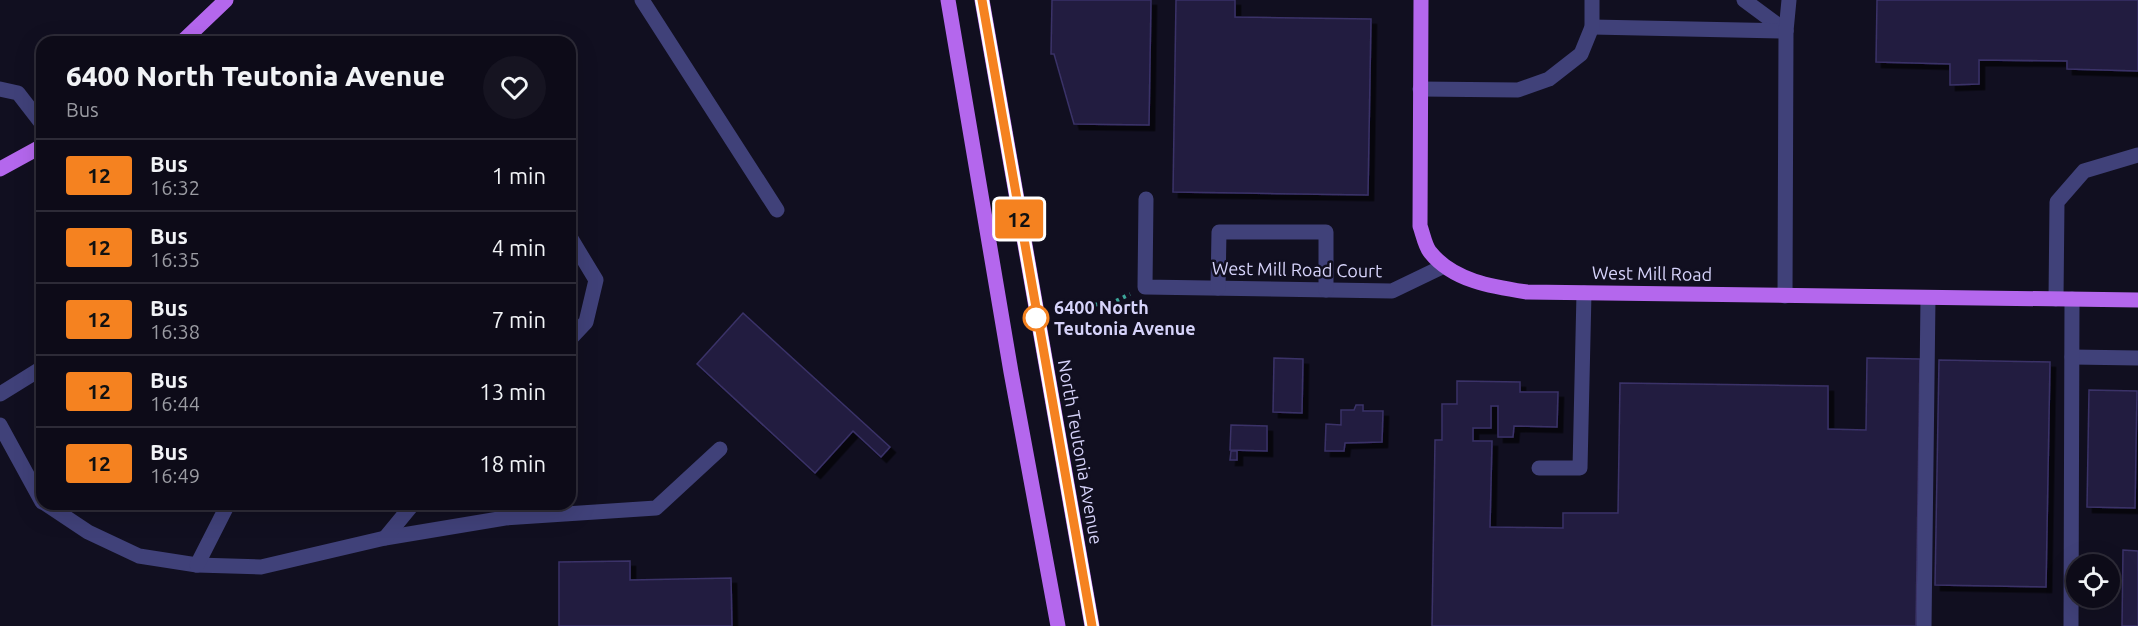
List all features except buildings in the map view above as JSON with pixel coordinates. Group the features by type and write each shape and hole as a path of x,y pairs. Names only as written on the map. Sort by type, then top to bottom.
{"main road":[{"path":"188,36 226,0"},
{"path":"948,0 1011,372 1058,626"},
{"name":"North Teutonia Avenue","path":"982,0 1092,626"},
{"name":"West Mill Road","path":"1421,0 1420,226 1428,250 1444,266 1491,287 1527,292 2138,300"},
{"path":"0,169 36,149"}],"street":[{"path":"642,0 777,210"},
{"path":"1420,89 1518,90 1549,80 1581,54 1592,27 1592,0"},
{"path":"1743,0 1786,31"},
{"path":"1785,296 1786,31 1789,0"},
{"path":"1592,27 1786,31"},
{"path":"0,89 18,93 36,116"},
{"path":"2071,626 2072,357 2064,299 2057,202 2084,171 2138,155"},
{"path":"1144,287 1146,199"},
{"path":"1218,288 1219,232 1326,232 1326,290"},
{"path":"576,247 596,280 586,322 576,333"},
{"name":"West Mill Road Court","path":"1144,287 1392,291 1444,266"},
{"path":"1539,468 1580,468 1584,293"},
{"path":"1924,626 1928,298"},
{"path":"2072,357 2138,358"},
{"path":"0,394 36,372"},
{"path":"0,425 36,489"},
{"path":"55,510 88,532 139,556 197,565 261,567 385,538 505,518 656,508 720,449"},
{"path":"197,565 225,510"},
{"path":"385,538 409,510"}],"path":[{"path":"1072,308 1114,302 1144,287"}],"bus line":[{"name":"12","path":"982,0 1092,626"}],"place":[{"name":"6400 North Teutonia Avenue","path":"1036,318"}]}
